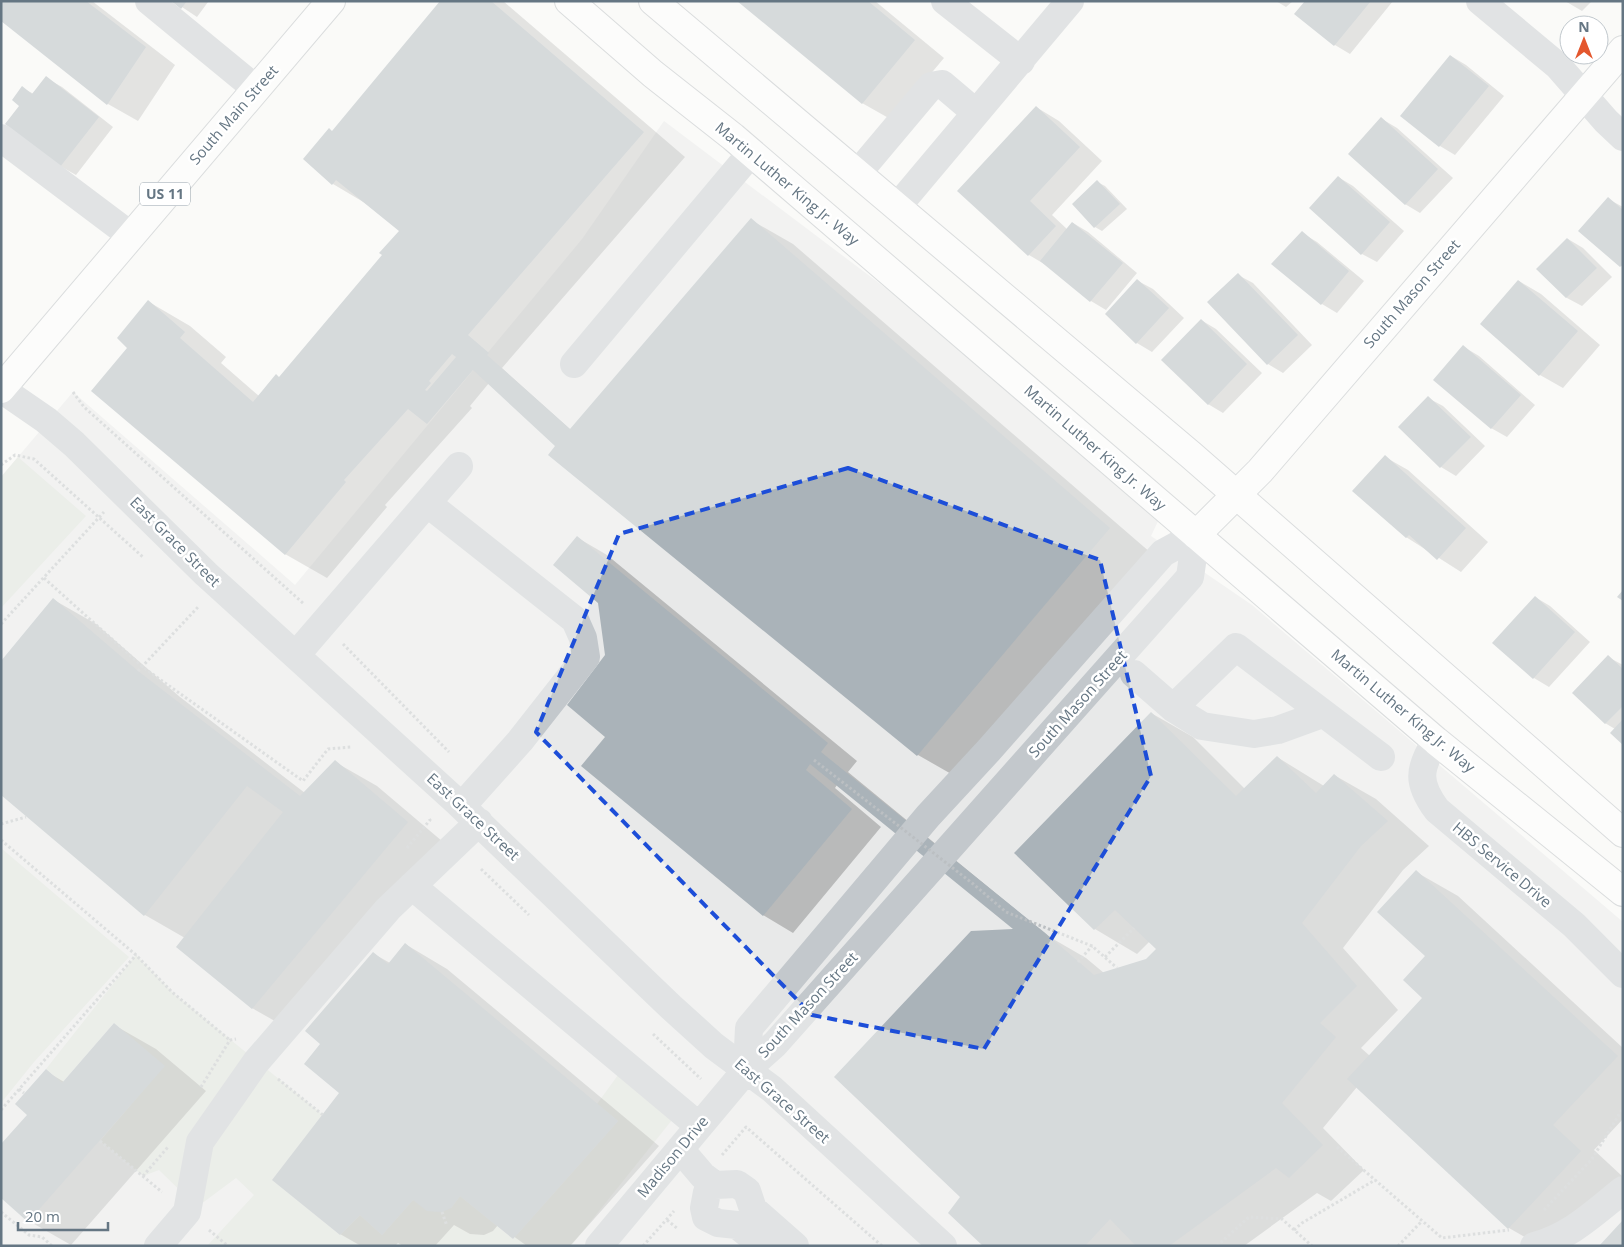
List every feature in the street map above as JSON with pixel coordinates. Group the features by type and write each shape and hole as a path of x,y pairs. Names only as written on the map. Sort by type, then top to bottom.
{"main road":[{"name":"South Main Street","path":"1,389 130,235 331,1"},
{"name":"Martin Luther King Jr. Way","path":"569,1 653,74 751,153 1436,741 1623,892"},
{"path":"653,1 1236,495 1623,833"},
{"name":"South Mason Street","path":"1196,534 1260,471 1623,50"}],"street":[{"path":"149,1 256,89"},
{"path":"945,1 1021,62"},
{"path":"1480,1 1558,66 1606,121 1623,137"},
{"path":"897,207 975,112 1021,62 1065,8"},
{"path":"857,174 931,86 942,84 975,112"},
{"path":"1,138 130,235"},
{"path":"574,364 751,153"},
{"name":"East Grace Street","path":"1,389 46,420 123,491 218,585 470,814 714,1046 772,1089 943,1246"},
{"path":"296,655 459,466"},
{"path":"158,1246 187,1212 200,1142 256,1062 388,909 412,886 470,814 481,785 561,692 586,658 583,638 575,620 427,503"},
{"name":"South Mason Street","path":"747,1069 749,1028 921,823 989,750 1163,553 1196,534"},
{"name":"South Mason Street","path":"747,1069 775,1044 1190,577 1196,534"},
{"path":"1173,708 1236,647 1381,757"},
{"path":"1134,674 1173,708 1202,726 1254,734 1278,730 1322,714"},
{"name":"HBS Service Drive","path":"1436,741 1427,754 1421,778 1426,793 1437,810 1574,925 1623,974"},
{"path":"412,886 699,1126"},
{"name":"Madison Drive","path":"599,1246 747,1069"},
{"path":"680,1149 703,1176 715,1185"},
{"path":"762,1246 737,1225 718,1223 706,1217 704,1208 707,1192 715,1185 737,1184 747,1191 753,1209 795,1246"},
{"path":"1525,1237 1576,1239 1587,1221 1623,1190"}],"path":[{"path":"73,392 84,407 323,623 481,785"},
{"path":"1,465 15,455 34,459 149,562"},
{"path":"1,624 123,491"},
{"path":"44,578 144,668 302,782 328,749 355,746 348,740"},
{"path":"138,671 144,668 218,585"},
{"path":"192,600 206,613"},
{"path":"814,760 972,882 1006,912 1092,946 1117,968"},
{"path":"405,850 430,820 426,813"},
{"path":"1,824 26,817"},
{"path":"1,840 136,955 172,992 323,1115"},
{"path":"1105,957 1134,928"},
{"path":"1078,962 1092,946"},
{"path":"1,1110 136,955"},
{"path":"198,1092 206,1075 230,1040 240,1039"},
{"path":"19,1089 24,1093"},
{"path":"1538,1216 1592,1159 1623,1108"},
{"path":"746,1127 882,1246"},
{"path":"100,1141 187,1212"},
{"path":"143,1176 172,1142"},
{"path":"1337,1147 1442,1238 1500,1233 1525,1237"},
{"path":"1294,1230 1302,1223 1375,1180"},
{"path":"1,1212 29,1235 42,1237 52,1246"},
{"path":"442,1212 447,1226"},
{"path":"1217,1246 1249,1217 1282,1219 1312,1246"},
{"path":"1398,1246 1422,1221"}],"highlighted area":[{"path":"848,468 1100,560 1151,776 984,1049 812,1015 536,732 619,534"}],"shaded area":[{"path":"664,121 997,372 1160,517 1151,536 1252,605 1623,922 1623,1246 1,1246 1,477 73,392 295,585 582,239"},
{"path":"18,457 86,516 1,608 1,477"},
{"path":"1,848 129,957 34,1062 1,1103"},
{"path":"136,955 172,992 323,1115 273,1180 340,1235 360,1215 382,1235 413,1200 451,1208 460,1196 513,1239 618,1121 597,1104 626,1064 680,1110 571,1246 207,1246 254,1195 236,1178 197,1207 159,1170 143,1176 100,1141 164,1066 114,1023 62,1083 46,1069"}],"building":[{"path":"1,1 86,1 146,47 107,105 1,21"},
{"path":"171,1 187,1 181,9"},
{"path":"440,1 491,1 644,132 468,335 489,353 487,355 570,429 751,218 1110,528 917,756 548,455 555,446 473,370 427,424 408,409 344,480 346,482 285,555 91,391 127,348 117,338 148,300 185,332 180,338 253,402 276,374 279,377 382,255 379,253 399,231 336,180 332,185 303,159 329,128 332,131","holes":["452,354 456,357 427,391 425,390 431,383 429,381"]},
{"path":"737,1 868,1 915,40 862,104"},
{"path":"1305,1 1371,1 1334,46 1294,14"},
{"path":"1450,55 1489,86 1439,147 1400,116"},
{"path":"46,76 99,117 60,167 5,124 19,106 12,100 22,86 32,94"},
{"path":"1036,106 1080,147 1030,201 1056,226 1028,256 957,191"},
{"path":"1381,117 1438,169 1405,205 1348,154"},
{"path":"1338,176 1390,222 1361,255 1309,208"},
{"path":"1097,180 1120,204 1094,228 1072,204"},
{"path":"1608,197 1623,210 1623,264 1620,267 1578,231"},
{"path":"1072,222 1123,263 1090,302 1040,261"},
{"path":"1302,231 1349,271 1321,305 1271,264"},
{"path":"1567,238 1597,268 1566,298 1536,269"},
{"path":"1238,273 1298,335 1267,365 1207,302"},
{"path":"1137,279 1169,308 1136,344 1105,314"},
{"path":"1518,280 1578,331 1539,376 1480,324"},
{"path":"1201,319 1247,364 1208,405 1161,360"},
{"path":"1463,345 1521,395 1491,429 1433,380"},
{"path":"1428,396 1471,437 1440,468 1398,427"},
{"path":"1385,455 1466,528 1437,560 1409,535 1406,538 1352,491"},
{"path":"577,536 828,743 821,752 1044,932 1094,975 1146,959 1156,949 1115,910 1094,930 1014,853 1151,712 1236,796 1277,756 1316,793 1334,774 1388,821 1361,846 1302,923 1357,986 1320,1023 1336,1037 1282,1103 1323,1145 1289,1178 1276,1168 1169,1246 1136,1246 1110,1219 1085,1246 983,1246 948,1213 960,1197 834,1077 971,931 1013,929 810,764 806,770 852,809 763,916 581,766 605,737 567,705 605,655 598,603 553,565"},
{"path":"1623,590 1623,601 1617,597"},
{"path":"1535,596 1575,632 1533,679 1492,643"},
{"path":"53,598 138,671 300,796 335,760 408,822 252,1009 176,947 283,812 247,786 144,916 1,795 1,661"},
{"path":"1608,655 1623,669 1623,706 1605,724 1572,693"},
{"path":"1623,719 1623,745 1610,733"},
{"path":"1416,870 1618,1056 1553,1125 1581,1151 1508,1229 1347,1079 1422,998 1403,980 1425,956 1377,912"},
{"path":"405,943 618,1121 513,1239 460,1196 451,1208 442,1212 427,1211 413,1200 382,1235 360,1215 340,1235 272,1180 339,1093 304,1064 320,1044 305,1031 373,952 388,964"},
{"path":"114,1023 165,1066 28,1222 1,1198 1,1144 27,1115 15,1104 46,1069 62,1083"},
{"path":"1623,1220 1623,1246 1599,1246"}]}
